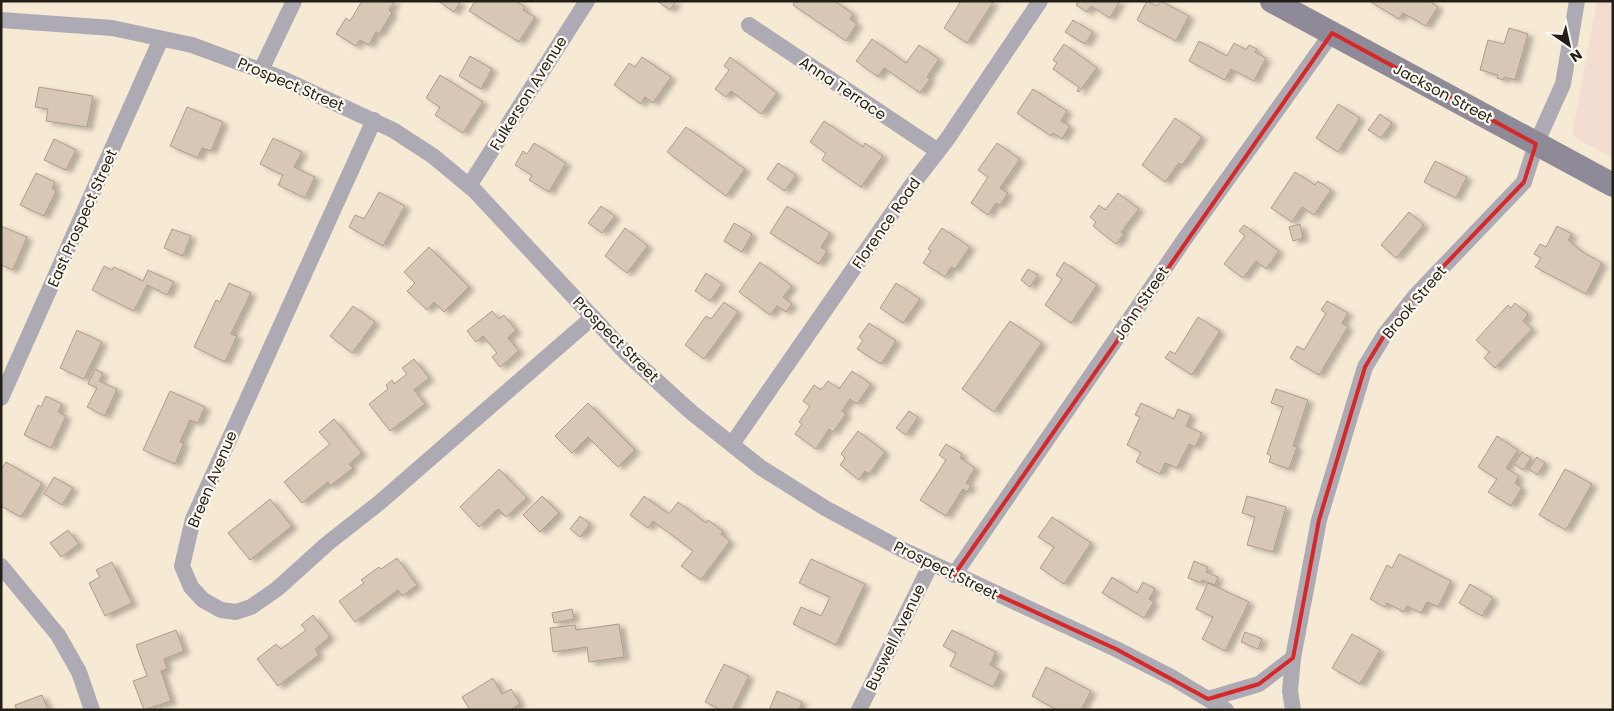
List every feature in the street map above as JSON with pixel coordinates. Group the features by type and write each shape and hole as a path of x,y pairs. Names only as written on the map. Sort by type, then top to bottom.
{"main road":[{"name":"Jackson Street","path":"1272,1 1613,185"}],"street":[{"path":"261,70 294,1"},
{"name":"Fulkerson Avenue","path":"469,186 587,1"},
{"name":"Florence Road","path":"732,444 938,151 1040,1"},
{"name":"Brook Street","path":"1293,710 1290,691 1293,658 1319,520 1365,367 1385,334 1416,295 1524,182 1536,144 1563,84 1577,1"},
{"name":"Prospect Street","path":"1,20 112,28 192,45 261,70 393,130 433,156 469,186 626,353 691,412 760,467 825,508 931,564 1116,650 1226,710"},
{"name":"Anna Terrace","path":"749,25 938,151"},
{"name":"John Street","path":"954,575 1178,248 1332,33"},
{"name":"East Prospect Street","path":"1,398 10,382 162,39"},
{"name":"Breen Avenue","path":"374,120 273,346 205,488 193,519 182,566 190,587 203,600 220,610 236,612 252,607 267,598 328,543 380,504 593,317"},
{"name":"Buswell Avenue","path":"859,710 931,564"},
{"path":"1,566 58,635 79,672 92,710"},
{"path":"1208,699 1259,684 1293,658"}],"highlighted area":[{"path":"1332,33 1536,144 1524,182 1416,295 1385,334 1365,367 1319,520 1293,658 1270,676 1259,684 1208,699 1116,649 954,575"}],"shaded area":[{"path":"1597,1 1613,1 1613,158 1572,136"}],"building":[{"path":"362,1 395,1 389,10 392,13 379,34 376,32 369,45 360,40 356,46 336,34 346,18 350,21"},
{"path":"438,1 461,1 454,12"},
{"path":"475,1 516,1 525,7 523,10 535,17 519,42 469,11"},
{"path":"657,1 676,1 670,10"},
{"path":"795,1 835,1 853,14 850,19 857,24 846,41 793,5"},
{"path":"961,1 994,1 967,43 944,28"},
{"path":"1078,1 1120,1 1110,18 1091,6 1087,12 1076,5"},
{"path":"1147,1 1157,6 1161,1 1189,16 1176,41 1137,20"},
{"path":"1369,1 1429,1 1438,7 1426,26 1403,13 1399,19"},
{"path":"1073,20 1093,32 1085,44 1065,32"},
{"path":"1509,28 1528,34 1515,80 1504,77 1503,80 1497,78 1498,75 1480,70 1488,40 1504,44"},
{"path":"872,39 906,63 919,45 939,59 927,77 930,79 920,93 884,68 878,77 856,61"},
{"path":"1199,41 1227,56 1234,43 1246,50 1249,45 1257,49 1255,52 1266,58 1254,81 1231,69 1225,80 1189,61"},
{"path":"1064,44 1097,68 1079,92 1077,91 1079,87 1053,69 1057,63 1053,60"},
{"path":"470,56 492,69 481,89 459,76"},
{"path":"642,57 671,77 653,103 645,97 641,104 614,85 629,63 635,67"},
{"path":"730,57 777,93 761,114 731,91 726,97 715,89 729,70 724,66"},
{"path":"440,75 483,102 463,133 435,115 440,107 426,98"},
{"path":"39,87 93,96 87,127 46,121 48,109 35,107"},
{"path":"1033,89 1067,111 1061,121 1070,126 1062,139 1053,133 1051,136 1017,113"},
{"path":"1338,104 1360,118 1338,152 1316,138"},
{"path":"187,107 223,122 211,151 202,148 198,158 170,146"},
{"path":"1380,114 1392,123 1381,138 1368,130"},
{"path":"1175,118 1202,137 1182,165 1179,163 1165,182 1142,165"},
{"path":"824,121 863,147 865,143 883,156 861,187 822,160 826,153 810,142"},
{"path":"686,127 745,169 726,196 667,152"},
{"path":"273,138 302,152 294,167 315,177 305,198 278,185 283,175 260,164"},
{"path":"54,139 76,150 66,170 44,160"},
{"path":"534,143 566,163 549,192 529,180 532,175 515,165 523,151 527,154"},
{"path":"997,143 1020,159 1000,188 1008,193 1000,205 996,203 988,215 971,203 988,177 978,170"},
{"path":"1435,161 1467,177 1456,198 1424,182"},
{"path":"778,163 796,175 785,191 767,179"},
{"path":"1295,172 1315,185 1318,181 1331,190 1314,215 1302,207 1292,222 1271,208"},
{"path":"36,173 55,182 52,188 56,191 44,216 20,205"},
{"path":"379,192 405,206 383,246 349,227 355,215 364,219"},
{"path":"1118,193 1139,209 1121,232 1124,234 1116,244 1093,226 1096,222 1090,217 1099,205 1105,210"},
{"path":"601,206 615,216 602,233 588,223"},
{"path":"787,206 830,233 821,247 827,251 819,264 770,233"},
{"path":"1409,212 1424,225 1396,258 1381,245"},
{"path":"734,223 752,234 742,252 724,241"},
{"path":"1300,224 1303,238 1293,241 1289,227"},
{"path":"1244,225 1279,251 1266,269 1256,261 1243,278 1224,264 1245,236 1239,231"},
{"path":"1,226 27,237 13,270 1,265"},
{"path":"1557,226 1572,234 1568,240 1581,251 1602,263 1586,294 1535,267 1541,258 1534,254 1540,244 1546,247"},
{"path":"625,228 648,246 627,273 605,256"},
{"path":"942,228 970,247 955,269 951,267 945,277 923,263 931,251 928,249"},
{"path":"172,229 191,236 183,256 164,248"},
{"path":"429,247 469,287 444,312 434,302 427,310 407,291 415,283 404,272"},
{"path":"760,262 792,286 783,297 792,304 786,312 777,306 770,315 739,292"},
{"path":"1064,262 1097,285 1071,323 1045,305 1062,279 1056,275"},
{"path":"104,266 112,270 114,267 143,281 148,270 174,282 167,295 147,285 134,311 92,290"},
{"path":"1028,269 1038,275 1030,287 1021,280"},
{"path":"706,273 722,284 710,301 695,291"},
{"path":"229,283 251,293 231,334 237,336 225,362 194,347 216,300 220,302"},
{"path":"896,283 920,299 903,323 880,308"},
{"path":"1327,301 1348,313 1342,323 1348,327 1319,375 1290,358 1297,346 1304,350 1326,313 1321,310"},
{"path":"724,302 738,312 704,359 685,345 706,316 711,319"},
{"path":"1515,303 1528,314 1523,321 1532,329 1495,368 1484,358 1489,352 1476,340 1508,305 1511,308"},
{"path":"353,306 375,322 352,353 330,336"},
{"path":"492,311 499,319 504,315 516,330 508,338 519,351 500,367 492,357 497,353 483,336 476,342 467,331"},
{"path":"1198,317 1220,331 1192,375 1165,358 1170,351 1175,354"},
{"path":"1010,321 1042,343 994,412 962,389"},
{"path":"869,323 896,341 881,364 857,349 863,340 859,337"},
{"path":"77,330 102,342 84,379 60,368"},
{"path":"414,359 429,378 414,390 425,404 390,431 369,404 388,389 386,385 392,380 394,384 407,374 402,368"},
{"path":"95,369 103,373 99,381 117,389 105,416 87,407 97,388 88,384"},
{"path":"852,371 871,384 857,404 850,399 842,411 846,414 833,432 829,429 816,449 795,434 802,424 799,422 810,406 803,401 814,385 821,390 828,381 839,389"},
{"path":"1276,389 1308,400 1293,446 1297,447 1289,469 1269,462 1271,456 1267,454 1283,407 1271,403"},
{"path":"170,391 205,407 198,423 190,420 180,442 184,443 175,464 143,450"},
{"path":"46,396 62,404 58,412 66,416 51,448 24,435 38,405 41,407"},
{"path":"588,403 635,450 618,467 588,437 572,453 555,436"},
{"path":"1141,403 1174,419 1178,409 1191,415 1186,426 1202,433 1195,447 1189,444 1177,468 1165,463 1160,474 1136,462 1141,452 1127,445 1140,417 1135,415"},
{"path":"909,411 918,417 906,435 896,428"},
{"path":"334,419 362,453 349,464 353,468 330,486 328,482 302,503 284,482 330,444 319,432"},
{"path":"858,431 885,452 869,474 865,471 859,480 840,465 845,458 841,454"},
{"path":"1497,436 1518,450 1506,468 1519,476 1515,483 1522,488 1511,506 1488,492 1497,479 1478,467"},
{"path":"946,444 962,454 960,458 975,468 966,483 971,485 967,492 963,489 946,516 920,500 946,460 939,455"},
{"path":"1522,452 1531,458 1523,470 1514,464"},
{"path":"1537,457 1545,463 1537,475 1529,469"},
{"path":"6,462 42,483 21,517 1,506 1,469"},
{"path":"499,469 527,498 506,517 498,509 479,527 460,507"},
{"path":"1565,469 1592,484 1566,530 1539,515"},
{"path":"54,477 73,488 62,505 44,494"},
{"path":"542,496 559,513 540,532 523,515"},
{"path":"644,496 669,514 678,502 706,523 708,520 723,531 721,534 730,541 701,580 681,566 693,551 653,521 648,528 630,515"},
{"path":"1247,496 1286,507 1273,552 1247,545 1255,517 1242,513"},
{"path":"270,499 292,526 250,560 228,533"},
{"path":"580,516 590,524 580,537 570,529"},
{"path":"1052,517 1091,543 1064,584 1040,568 1054,547 1038,537"},
{"path":"68,530 79,544 61,557 50,543"},
{"path":"1399,554 1451,581 1438,607 1427,602 1421,613 1407,606 1404,612 1387,603 1385,607 1370,599 1387,565 1392,568"},
{"path":"397,558 417,585 402,596 398,590 355,622 339,601 364,583 361,580 379,567 381,569"},
{"path":"811,559 865,584 836,645 793,624 801,607 821,616 830,597 799,583"},
{"path":"1194,561 1208,567 1206,572 1218,577 1215,585 1202,580 1201,583 1188,578"},
{"path":"112,562 132,603 105,616 89,583 100,577 96,570"},
{"path":"1112,577 1137,593 1143,582 1155,589 1149,599 1154,602 1144,618 1102,593"},
{"path":"1208,583 1249,602 1225,651 1202,639 1213,617 1196,609"},
{"path":"1470,584 1493,598 1482,616 1459,603"},
{"path":"572,609 574,619 554,623 552,613"},
{"path":"313,615 330,637 315,649 319,655 278,686 257,659 276,644 281,649 306,630 301,625"},
{"path":"619,624 624,657 589,662 587,647 553,652 550,628 575,625 576,630"},
{"path":"176,630 184,651 164,659 167,669 161,671 171,701 144,710 133,681 147,676 136,645"},
{"path":"952,630 996,652 990,665 1001,671 993,687 950,666 956,653 943,646"},
{"path":"1245,632 1262,639 1258,649 1241,642"},
{"path":"1352,634 1380,650 1360,684 1332,668"},
{"path":"724,664 749,676 732,710 721,710 705,702"},
{"path":"1046,667 1091,691 1081,710 1057,710 1032,696"},
{"path":"493,678 502,694 511,689 520,704 510,710 470,710 462,697"},
{"path":"777,691 802,702 799,710 769,710"},
{"path":"42,695 48,710 17,710 15,705"}]}
